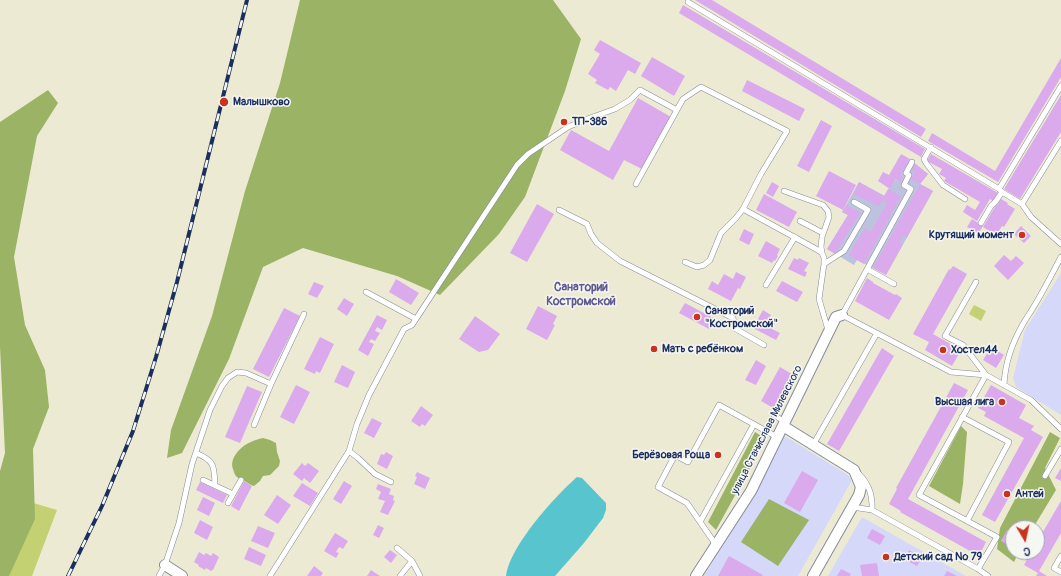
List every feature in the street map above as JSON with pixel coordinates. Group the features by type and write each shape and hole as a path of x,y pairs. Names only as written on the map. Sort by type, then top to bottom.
{"street":[{"name":"улица Станислава Милевского","path":"696,576 751,491 836,317 842,315"},
{"path":"784,424 813,445 854,470 861,487 859,495 813,576"},
{"path":"165,565 182,576"}],"lane":[{"path":"688,2 1001,190 1022,204 1031,217 1061,244"},
{"path":"981,223 991,206 996,201 1061,86"},
{"path":"636,184 683,99 701,87 787,131 761,174 743,209 722,233 710,260 704,265 697,267 685,262"},
{"path":"270,576 349,451 369,394 404,329 412,326 518,165 528,154 568,127 615,109 630,100 640,90 677,110"},
{"path":"1022,204 1061,141"},
{"path":"931,147 924,159 943,185 965,199"},
{"path":"912,162 906,173 909,175 904,185 911,189 842,315 951,372 986,375"},
{"path":"784,190 823,205 828,211 829,217 822,237 821,247 824,264 819,299 829,333"},
{"path":"824,264 844,251 868,210 854,202"},
{"path":"743,209 822,253"},
{"path":"559,210 587,224 597,243 620,261 733,318 736,329 764,344"},
{"path":"800,221 823,233"},
{"path":"766,285 795,237"},
{"path":"1004,385 1008,356 1015,340 1061,257"},
{"path":"867,269 894,284"},
{"path":"976,282 945,336 963,345 986,375 1031,400 1061,428"},
{"path":"366,292 416,319"},
{"path":"254,424 304,314"},
{"path":"813,445 877,333"},
{"path":"159,576 165,565 179,523 192,464 210,410 222,386 228,378 237,372 246,373 271,384"},
{"path":"978,569 997,537 919,495 986,375"},
{"path":"716,545 687,503 658,487 675,455 688,462 719,405 777,437"},
{"path":"774,415 784,424"},
{"path":"962,417 1009,442 967,521"},
{"path":"700,522 754,424"},
{"path":"1045,476 1061,448"},
{"path":"349,451 375,474 391,482"},
{"path":"196,453 209,459 213,464 215,486"},
{"path":"854,470 865,480 871,495 872,510"},
{"path":"203,480 233,494"},
{"path":"228,503 241,480"},
{"path":"852,507 872,510 988,576"},
{"path":"397,548 412,561 420,576"},
{"path":"1061,556 1054,568 1061,572"},
{"path":"400,576 412,561"}],"shaded area":[{"path":"910,159 928,174 920,184 933,191 886,275 857,260 854,265 827,249 848,215 842,212 859,182 885,196"},
{"path":"1061,273 1061,415 1016,387 1013,378 1025,330"},
{"path":"783,435 848,475 851,482 798,576 704,576 755,493"},
{"name":"Детский сад № 79","path":"862,517 966,576 828,576"}],"green space":[{"path":"300,0 553,0 581,39 565,91 525,197 499,234 440,295 397,276 303,248 263,267 229,359 182,453 167,458 171,430 212,316 245,191 280,83"},
{"path":"48,90 58,103 37,136 14,257 25,325 45,370 49,407 33,449 35,519 9,576 0,576 0,471 5,453 0,347 0,122"},
{"path":"974,305 986,311 981,321 969,314"},
{"path":"961,426 967,432 960,504 929,486"},
{"path":"755,432 766,439 716,530 708,522"},
{"path":"1050,432 1060,438 1045,468 1056,490 1038,520 1005,520 1005,555 997,549 1000,528"},
{"path":"263,438 276,443 280,461 279,466 270,475 263,476 254,486 238,478 232,465 234,457 243,446"},
{"path":"0,493 57,510 32,576 0,576"},
{"path":"769,499 809,520 778,566 741,542"}],"water":[{"path":"577,477 582,478 606,503 606,510 603,518 584,543 555,576 506,576 509,564 515,551 534,523 557,496"}],"building":[{"path":"695,0 712,0 926,129 921,137"},
{"path":"683,5 925,149 921,157 679,13"},
{"path":"600,40 641,63 635,74 628,70 616,91 610,87 608,90 595,83 597,80 588,74 600,54 594,50"},
{"path":"652,57 685,76 674,96 641,76"},
{"path":"1061,58 1061,77 998,182 928,141 932,133 995,171"},
{"path":"747,80 805,109 799,121 742,91"},
{"path":"1061,95 1061,132 1020,199 1004,189"},
{"path":"638,98 671,117 642,169 624,160 613,180 560,150 571,130 609,151"},
{"name":"ТП-386","path":"563,119 567,121 565,125 561,122"},
{"path":"821,120 832,126 809,172 797,166"},
{"path":"901,154 910,159 900,176 903,178 901,182 896,179 890,189 878,181 883,172 889,175"},
{"path":"931,154 998,193 993,201 990,199 977,221 963,212 967,205 975,210 980,202 944,181 946,178 939,174 942,169 927,161"},
{"path":"915,164 928,174 920,184 911,179 915,172 911,169"},
{"path":"829,171 856,185 843,210 816,196"},
{"path":"772,182 779,186 773,197 766,193"},
{"path":"859,182 884,196 888,189 901,196 864,264 849,255 865,228 871,232 887,203 882,200 879,206 853,194"},
{"path":"920,184 933,191 907,237 903,235 900,242 903,244 886,275 873,268"},
{"path":"764,194 797,212 789,227 756,210"},
{"path":"1001,199 1015,209 1004,227 1002,226 997,234 983,227"},
{"path":"537,204 554,214 527,262 510,253"},
{"path":"847,205 860,213 835,254 827,249 848,215 842,212"},
{"path":"972,219 983,226 978,234 967,227"},
{"name":"Крутящий момент","path":"1021,226 1031,236 1024,243 1014,234"},
{"path":"744,229 754,234 749,245 739,240"},
{"path":"766,241 780,249 777,255 778,256 772,263 758,256"},
{"path":"1004,255 1011,261 1016,256 1024,263 1008,280 994,266"},
{"path":"794,258 798,260 799,258 809,263 804,271 807,272 805,277 788,269"},
{"path":"953,266 967,274 933,334 961,350 952,366 925,350 929,342 913,334 949,269 950,270"},
{"path":"736,272 746,277 740,289 738,288 731,301 708,289 712,281 718,285 724,274 733,279"},
{"path":"867,278 873,283 902,298 889,320 855,301"},
{"path":"396,279 419,293 411,305 389,292"},
{"path":"782,281 803,292 797,302 776,291"},
{"path":"314,282 324,286 317,298 308,294"},
{"path":"344,298 354,304 347,316 337,309"},
{"path":"685,303 715,319 709,329 679,313"},
{"path":"538,306 557,316 553,324 555,325 547,340 526,329"},
{"path":"284,308 300,316 269,377 253,369"},
{"path":"763,310 771,315 768,319 775,323 772,329 780,333 776,340 753,328"},
{"path":"377,315 387,320 382,330 377,327 375,331 380,333 375,341 371,339 369,342 374,344 368,356 358,350"},
{"path":"475,316 500,334 488,350 479,352 459,339"},
{"path":"320,337 334,344 320,373 316,371 315,374 304,369"},
{"path":"991,347 1004,355 996,368 983,360"},
{"path":"882,348 894,356 839,451 827,444"},
{"path":"756,360 766,366 756,385 745,380"},
{"path":"342,365 355,372 348,388 334,382"},
{"path":"780,367 795,376 775,409 761,401"},
{"path":"954,383 968,390 908,499 986,542 979,556 900,512 901,511 889,504 897,489 896,488"},
{"path":"296,385 310,392 294,424 280,417"},
{"path":"991,385 1026,405 1019,418 1034,426 1031,430 1043,437 995,522 982,515 1024,438 984,416 986,412 978,408"},
{"path":"247,386 262,392 240,443 225,437"},
{"path":"421,406 433,415 425,426 422,424 420,427 411,421"},
{"path":"372,418 382,423 374,438 364,433"},
{"path":"386,452 393,456 387,469 377,464 381,454 384,455"},
{"path":"302,463 305,466 308,463 319,471 310,483 304,478 302,481 293,474"},
{"path":"1061,468 1061,481 1055,478"},
{"path":"802,471 818,480 800,512 784,503"},
{"path":"417,472 430,478 425,489 414,484 417,477 415,476"},
{"path":"244,481 252,486 239,511 231,506"},
{"path":"344,481 352,486 341,504 333,499"},
{"path":"200,482 227,495 223,503 196,490"},
{"path":"302,483 318,493 310,506 293,496"},
{"path":"378,484 391,489 389,494 394,496 393,500 395,501 388,515 380,512 385,501 378,499 381,492 376,489"},
{"path":"277,495 291,505 278,524 264,515"},
{"path":"203,497 215,503 209,516 197,510"},
{"path":"1061,501 1061,533 1039,571 1047,576 1036,576 1038,573 1024,565 1027,560 1045,560 1045,528"},
{"path":"200,520 213,527 207,540 194,533"},
{"path":"378,525 384,528 379,538 373,535"},
{"path":"258,526 275,533 268,548 251,541"},
{"path":"872,529 885,536 880,545 867,538"},
{"path":"335,533 348,541 343,549 339,547 336,552 339,553 336,558 324,551"},
{"path":"1005,534 1005,543 1001,541"},
{"path":"249,547 266,555 261,566 244,559"},
{"path":"390,550 397,555 391,563 384,557"},
{"path":"909,550 922,558 917,566 904,559"},
{"path":"199,552 204,555 206,553 211,556 213,553 219,557 213,570 211,571 206,568 205,570 194,562"},
{"path":"729,556 763,575 718,576"},
{"path":"877,563 879,576 862,576 860,565"},
{"path":"314,566 323,573 321,576 307,576"},
{"path":"841,569 851,574 850,576 837,576"},
{"path":"371,570 380,576 367,576"},
{"path":"947,571 957,576 944,576"}],"railway":[{"path":"68,576 102,506 133,431 156,357 177,282 247,0"}],"place":[{"name":"Малышково","path":"224,102"},
{"name":"ТП-386","path":"564,122"},
{"name":"Крутящий момент","path":"1022,235"},
{"name":"Санаторий \"Костромской\"","path":"697,317"},
{"name":"Мать с ребёнком","path":"654,349"},
{"name":"Хостел44","path":"943,350"},
{"name":"Высшая лига","path":"1002,402"},
{"name":"Берёзовая Роща","path":"718,455"},
{"name":"Антей","path":"1007,494"},
{"name":"Детский сад № 79","path":"886,557"}],"district":[{"name":"Санаторий Костромской","path":"581,295"}]}
